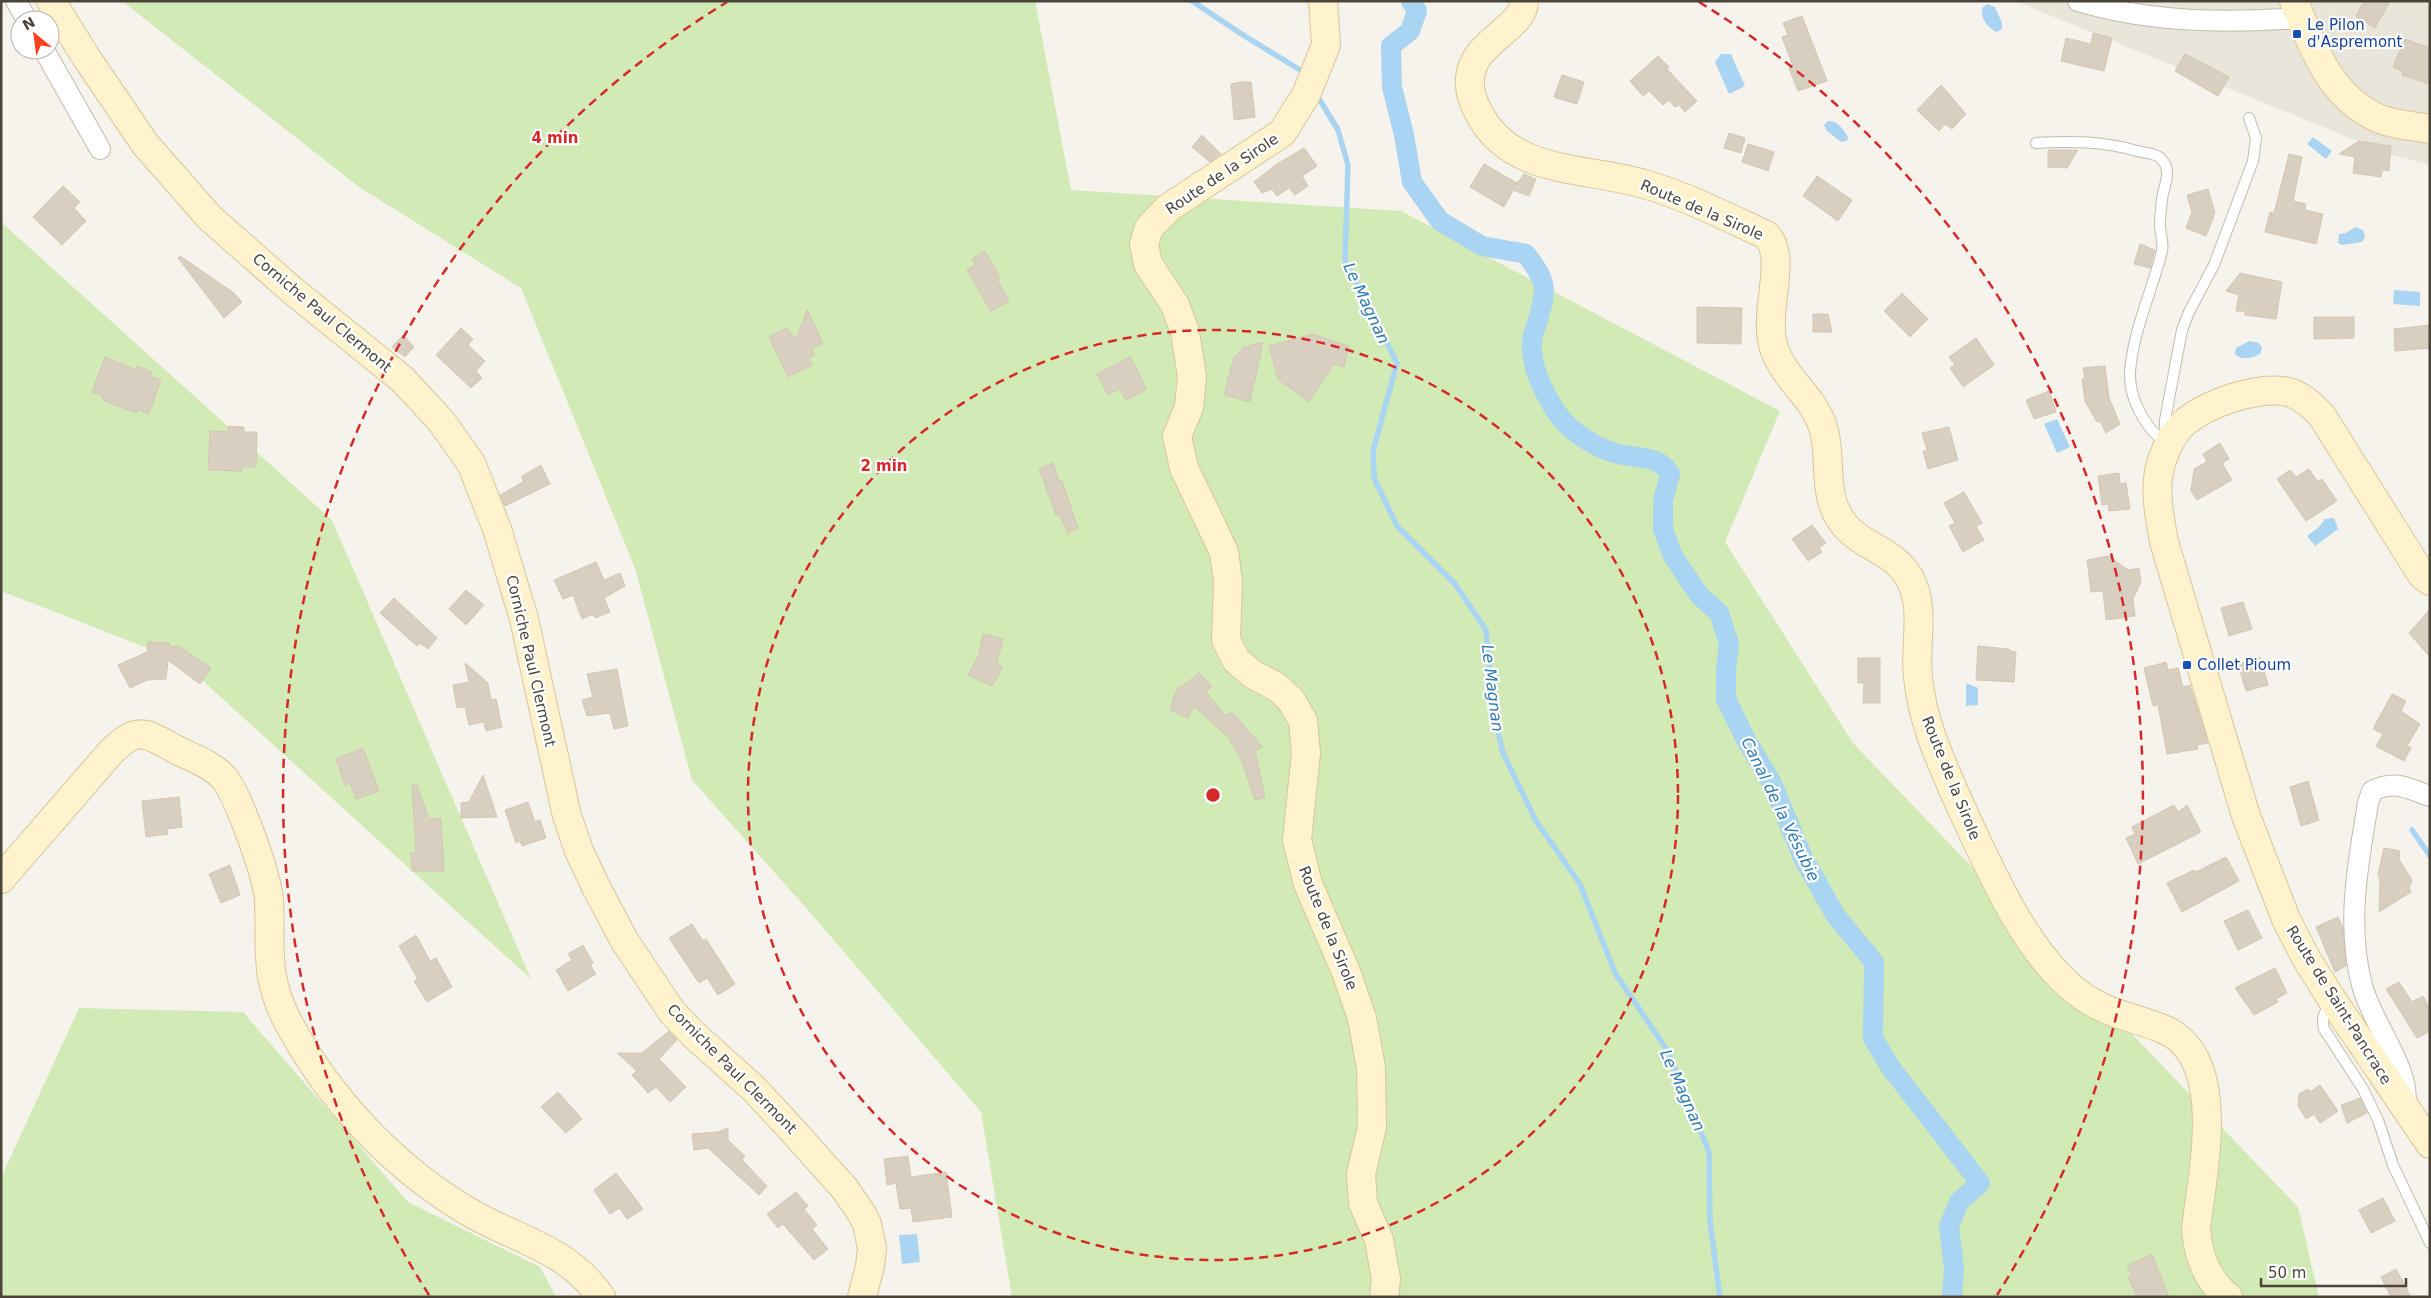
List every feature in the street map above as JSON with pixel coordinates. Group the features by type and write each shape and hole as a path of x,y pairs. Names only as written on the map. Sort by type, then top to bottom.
{"street":[{"name":"Corniche Paul Clermont","path":"51,1 86,57 145,144 210,218 293,291 402,379 441,421 471,463 497,529 524,619 559,788 567,816 596,887 624,940 672,1012 784,1120 845,1189 862,1214 867,1224 872,1248 870,1266 862,1297"},
{"name":"Route de la Sirole","path":"1322,1 1326,45 1306,95 1282,133 1168,208 1149,228 1144,244 1148,264 1175,305 1186,332 1192,377 1189,407 1177,436 1184,468 1224,552 1228,582 1226,640 1236,660 1252,674 1277,687 1291,700 1302,722 1306,753 1297,840 1308,884 1346,972 1362,1018 1371,1068 1372,1127 1361,1174 1363,1203 1379,1240 1386,1279 1384,1297"},
{"name":"Route de la Sirole","path":"1524,1 1520,15 1482,50 1474,61 1470,78 1472,95 1477,110 1485,125 1496,138 1511,150 1541,163 1619,177 1670,193 1766,235 1772,241 1776,266 1771,302 1770,330 1773,346 1779,362 1787,375 1810,401 1823,427 1828,454 1829,489 1837,514 1845,526 1898,562 1911,580 1916,598 1919,623 1917,674 1923,708 1950,782 1985,858 2031,942 2055,972 2077,992 2099,1007 2174,1035 2188,1049 2199,1068 2206,1094 2208,1122 2196,1229 2198,1247 2211,1278 2228,1297"},
{"path":"2078,1 2119,12 2168,19 2253,21 2298,10 2322,64 2341,93 2362,110 2382,120 2430,129"},
{"path":"50,60 100,149"},
{"name":"Route de Saint-Pancrace","path":"2430,581 2422,575 2322,416 2314,407 2297,395 2267,390 2231,399 2194,416 2183,425 2171,441 2159,473 2157,503 2164,542 2246,816 2258,842 2286,919 2306,958 2430,1144"},
{"path":"1,879 111,752 124,740 137,734 150,736 212,769 223,777 235,797 258,860 268,897 270,971 278,1002 290,1025 333,1093 370,1135 442,1195 470,1213 565,1260 580,1271 601,1297"},
{"path":"2404,1107 2406,1098 2401,1072 2377,1024 2362,986 2354,927 2355,888 2368,803 2372,791 2383,785 2396,784 2430,796"}],"lane":[{"path":"2171,441 2165,427 2165,420 2182,330 2188,312 2214,265 2253,161 2256,138 2249,118"},
{"path":"2036,143 2080,140 2114,144 2158,156 2165,164 2169,176 2163,196 2160,226 2163,249 2140,327 2130,373 2133,393 2142,415 2155,434 2171,441"},
{"path":"2333,1001 2321,1019 2324,1028 2363,1089 2378,1120 2393,1165 2430,1243"}],"shaded area":[{"path":"2015,1 2430,1 2430,165 2389,154"}],"green space":[{"path":"122,1 1035,1 1071,190 1401,211 1780,411 1725,542 1853,743 2298,1207 2319,1297 1012,1297 981,1112 814,917 692,780 635,568 521,288 359,187"},
{"path":"1,222 332,520 531,979 181,661 1,591"},
{"path":"79,1008 243,1012 408,1202 540,1267 556,1297 1,1297 1,1178"}],"water":[{"path":"1987,4 1995,7 2002,23 2002,29 1997,32 1983,19 1982,8"},
{"path":"1721,54 1731,54 1745,86 1729,94 1715,62"},
{"path":"1828,121 1840,126 1848,137 1847,141 1841,142 1827,131 1824,125"},
{"path":"2313,137 2332,151 2326,159 2307,144"},
{"path":"2355,227 2363,230 2365,237 2362,242 2342,245 2338,243 2339,234 2346,233"},
{"path":"2394,290 2420,292 2420,306 2393,304"},
{"path":"2249,341 2259,343 2262,348 2260,354 2244,358 2235,354 2236,348"},
{"path":"2057,419 2070,447 2057,453 2044,424"},
{"path":"2334,518 2338,529 2315,546 2307,536 2318,528 2325,519"},
{"path":"1966,683 1978,688 1978,705 1966,706"},
{"path":"917,1234 920,1262 902,1264 899,1235"}],"building":[{"path":"2364,1 2390,1 2375,28 2356,16"},
{"path":"1802,16 1827,81 1798,91 1789,68 1793,66 1782,37 1788,35 1783,23"},
{"path":"2093,33 2112,38 2104,71 2061,61 2066,38 2091,44"},
{"path":"2405,39 2430,48 2430,84 2402,75 2403,72 2393,67"},
{"path":"2185,54 2229,77 2218,96 2175,71"},
{"path":"1658,56 1669,67 1667,69 1697,101 1685,112 1679,105 1675,107 1669,100 1663,105 1649,91 1643,96 1630,81"},
{"path":"1562,75 1584,82 1577,104 1554,97"},
{"path":"1251,82 1255,117 1234,120 1231,84"},
{"path":"1941,85 1966,114 1952,129 1945,124 1939,131 1917,110"},
{"path":"1729,133 1745,138 1741,153 1724,148"},
{"path":"1202,135 1221,154 1210,162 1192,147"},
{"path":"2359,141 2391,146 2389,171 2382,170 2381,177 2353,173 2355,157 2339,154"},
{"path":"1748,144 1774,152 1768,171 1742,162"},
{"path":"1304,148 1317,166 1302,176 1308,186 1295,195 1289,188 1277,196 1272,189 1262,193 1254,182 1277,164"},
{"path":"2048,150 2078,150 2067,168 2048,167"},
{"path":"2289,154 2302,157 2293,201 2306,204 2305,210 2323,214 2316,244 2265,232 2270,212 2274,213"},
{"path":"1484,164 1517,183 1515,186 1524,174 1536,179 1529,196 1513,190 1504,207 1470,187"},
{"path":"1817,176 1852,200 1838,221 1803,196"},
{"path":"63,186 80,202 74,208 86,221 62,245 33,217"},
{"path":"2208,189 2215,213 2206,236 2186,228 2192,212 2187,195"},
{"path":"2140,244 2155,250 2150,268 2134,264"},
{"path":"985,251 1000,278 997,280 1009,301 991,311 967,270 975,265 972,259"},
{"path":"180,256 234,293 242,302 224,318 178,258"},
{"path":"2240,273 2282,282 2276,319 2245,315 2245,311 2236,311 2239,295 2226,291"},
{"path":"1902,293 1928,319 1910,337 1884,311"},
{"path":"1697,307 1742,308 1741,344 1697,343"},
{"path":"807,310 823,343 812,350 815,355 809,359 812,365 788,377 769,337 787,328 796,340"},
{"path":"1813,314 1828,314 1832,332 1813,332"},
{"path":"2314,317 2354,317 2354,338 2314,339"},
{"path":"2430,325 2430,348 2395,351 2394,329"},
{"path":"461,328 473,339 468,345 485,361 476,371 482,378 471,388 436,355"},
{"path":"1312,334 1349,346 1344,367 1334,364 1309,402 1278,379 1269,346"},
{"path":"403,335 414,347 405,357 392,347"},
{"path":"1976,338 1994,365 1963,387 1950,368 1955,365 1949,357"},
{"path":"1263,342 1250,402 1224,395 1234,357 1242,351 1242,348"},
{"path":"105,357 136,370 137,366 152,372 150,376 161,380 149,414 137,409 136,413 102,400 103,396 92,392"},
{"path":"1130,357 1147,389 1126,400 1119,389 1108,395 1097,374"},
{"path":"2105,366 2109,398 2120,424 2106,433 2100,421 2097,422 2085,401 2082,379 2085,379 2083,368"},
{"path":"2049,391 2056,412 2034,419 2026,400"},
{"path":"228,426 244,427 244,432 257,432 256,467 242,467 242,471 208,470 210,431 228,432"},
{"path":"1949,427 1958,460 1928,469 1923,451 1927,450 1922,433"},
{"path":"2220,443 2229,459 2222,463 2232,480 2197,500 2191,491 2194,469 2207,462 2203,454"},
{"path":"1053,463 1059,481 1062,481 1078,528 1068,533 1059,514 1056,515 1039,469"},
{"path":"541,465 550,484 505,506 500,495 523,482 522,476"},
{"path":"2309,469 2318,482 2322,479 2337,501 2306,521 2277,479 2290,470 2296,477"},
{"path":"2119,473 2120,484 2126,483 2130,509 2109,511 2108,504 2102,505 2098,476"},
{"path":"1964,492 1982,523 1976,526 1984,540 1963,552 1949,526 1955,523 1944,503"},
{"path":"1812,525 1826,543 1819,548 1822,552 1808,561 1792,539"},
{"path":"2108,556 2128,570 2139,568 2141,582 2133,599 2135,616 2106,620 2103,591 2091,592 2087,560"},
{"path":"596,562 604,580 620,573 625,586 604,598 610,612 595,618 593,614 582,619 573,595 563,599 554,580"},
{"path":"466,590 484,605 466,625 449,609"},
{"path":"394,598 437,638 428,649 420,643 417,646 380,613"},
{"path":"2243,602 2252,629 2229,636 2221,608"},
{"path":"2430,609 2430,657 2409,633"},
{"path":"983,634 1003,639 997,663 1003,667 992,686 968,675 979,655"},
{"path":"148,642 170,643 169,647 179,646 211,668 200,684 168,660 166,679 147,680 130,688 118,665 147,652"},
{"path":"1978,646 2009,649 2016,652 2014,682 1976,680"},
{"path":"2260,657 2268,685 2246,691 2238,664"},
{"path":"1858,658 1880,658 1880,703 1863,703 1864,683 1858,683"},
{"path":"2166,662 2168,670 2178,668 2183,687 2190,685 2208,743 2197,745 2198,749 2167,754 2158,705 2153,706 2144,668"},
{"path":"465,663 488,683 491,700 496,699 502,727 486,731 484,722 469,725 465,707 457,708 453,685 469,682"},
{"path":"617,669 628,726 614,729 610,713 587,716 582,700 593,697 587,674"},
{"path":"1199,673 1212,686 1206,692 1225,715 1232,712 1262,747 1255,751 1265,797 1255,800 1241,759 1229,738 1194,706 1188,718 1170,710 1176,691"},
{"path":"2392,694 2406,701 2401,711 2420,724 2407,746 2411,748 2404,761 2376,746 2383,734 2373,729"},
{"path":"363,748 379,791 356,799 350,783 345,785 336,759"},
{"path":"483,775 497,817 461,818 461,803 469,802"},
{"path":"2308,781 2319,820 2301,826 2290,787"},
{"path":"417,785 429,819 441,818 444,871 412,871 411,853 416,853 412,786"},
{"path":"179,797 182,827 167,829 168,834 146,837 142,801"},
{"path":"528,802 535,822 540,820 546,838 522,846 520,841 516,843 505,810"},
{"path":"2174,805 2178,812 2187,805 2201,832 2138,864 2126,838 2135,834 2132,827"},
{"path":"2384,848 2400,851 2399,859 2412,880 2409,888 2411,892 2379,912 2380,879 2378,875"},
{"path":"2226,857 2239,881 2182,912 2167,883 2194,870 2196,872"},
{"path":"230,865 240,895 221,903 209,874"},
{"path":"2248,910 2262,938 2238,950 2224,921"},
{"path":"2338,917 2343,928 2346,966 2335,972 2316,927"},
{"path":"692,924 703,941 706,939 735,984 718,995 707,978 699,983 669,938"},
{"path":"416,935 430,961 436,958 452,987 427,1002 414,981 418,979 399,946"},
{"path":"583,945 593,963 590,965 596,974 568,991 556,970 572,960 568,954"},
{"path":"2275,968 2287,993 2276,999 2278,1002 2254,1015 2235,988"},
{"path":"2399,982 2412,1002 2423,996 2430,1009 2430,1031 2417,1038 2386,989"},
{"path":"669,1031 677,1040 659,1059 686,1087 670,1102 656,1087 648,1093 632,1075 637,1071 617,1053 642,1053"},
{"path":"2320,1085 2338,1111 2320,1123 2314,1114 2306,1119 2298,1106 2299,1094 2308,1089 2310,1092"},
{"path":"558,1092 582,1119 566,1133 541,1107"},
{"path":"2360,1098 2367,1113 2347,1123 2341,1105"},
{"path":"728,1128 728,1140 745,1156 742,1160 767,1186 759,1195 708,1148 694,1150 692,1134 718,1132"},
{"path":"908,1156 911,1177 946,1172 952,1217 913,1222 911,1208 900,1209 896,1183 887,1185 884,1159"},
{"path":"616,1173 643,1209 627,1219 620,1208 610,1214 594,1190"},
{"path":"796,1192 808,1206 804,1209 817,1225 812,1229 828,1249 814,1260 783,1224 778,1228 767,1214"},
{"path":"2383,1198 2395,1221 2371,1233 2359,1210"},
{"path":"2152,1254 2169,1297 2137,1297 2128,1277 2132,1275 2127,1266"},
{"path":"2396,1269 2411,1297 2391,1297 2381,1277"}],"waterway":[{"name":"Le Magnan","path":"1192,1 1300,70 1304,76"},
{"name":"Canal de la Vésubie","path":"1411,1 1417,11 1410,31 1391,46 1392,87 1404,135 1412,182 1440,221 1482,246 1526,254 1538,271 1544,291 1532,339 1533,361 1543,388 1562,420 1593,444 1611,452 1654,461 1666,468 1670,474 1663,501 1663,529 1673,556 1699,595 1719,613 1729,644 1726,670 1726,699 1746,740 1772,783 1803,858 1836,916 1874,962 1873,1038 1891,1068 1980,1183 1959,1202 1949,1226 1954,1268 1952,1297"},
{"name":"Le Magnan","path":"1315,92 1338,130 1348,165 1345,260 1397,363 1373,451 1374,478 1397,526 1455,584 1486,630 1493,709 1503,753 1536,821 1580,884 1615,973 1667,1050 1709,1152 1710,1222 1720,1297"},
{"path":"2412,830 2430,856"}],"place":[{"name":"Le Pilon d'Aspremont","path":"2297,34"},
{"name":"Collet Pioum","path":"2187,665"}]}
